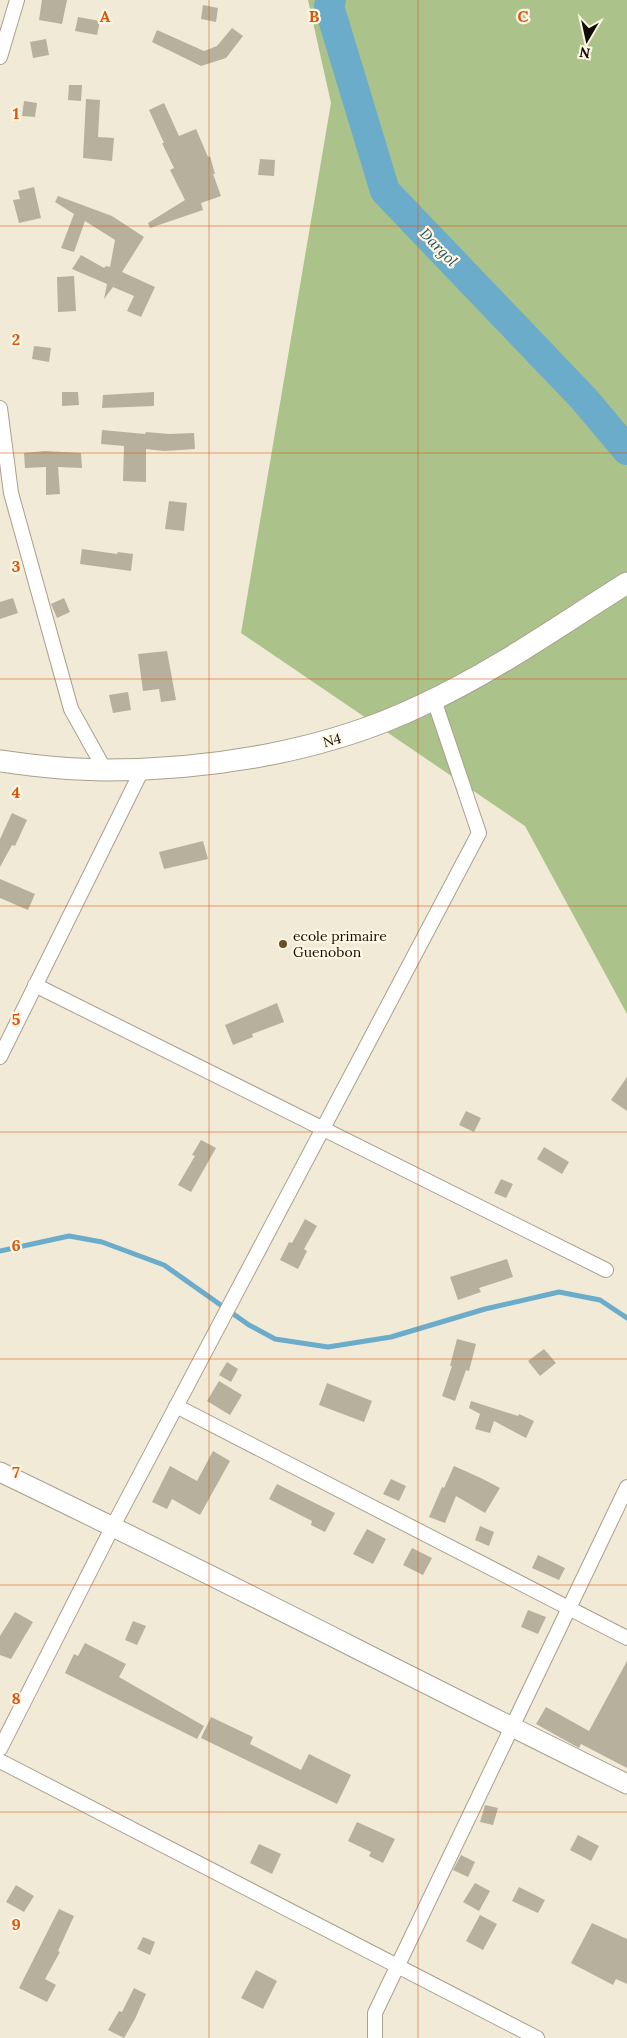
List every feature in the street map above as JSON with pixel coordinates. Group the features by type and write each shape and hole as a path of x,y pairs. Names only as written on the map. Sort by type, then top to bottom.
{"main road":[{"name":"N4","path":"0,761 105,770 207,764 300,749 356,733 462,686 627,583"},
{"path":"0,1472 113,1526 510,1727 627,1784"}],"street":[{"path":"0,7 16,5 0,57"},
{"path":"0,408 11,492 71,709 105,770"},
{"path":"0,1749 113,1526 479,833 434,700"},
{"path":"0,1056 143,768"},
{"path":"35,985 323,1127 606,1270"},
{"path":"176,1406 627,1638"},
{"path":"375,2038 375,2012 510,1727 627,1487"},
{"path":"0,1761 537,2038"}],"green space":[{"path":"308,0 627,0 627,1014 525,826 241,633 331,103"}],"building":[{"path":"42,0 67,0 62,24 39,20"},
{"path":"203,5 218,8 216,22 201,19"},
{"path":"78,17 100,21 97,35 75,31"},
{"path":"232,28 243,36 226,58 201,66 152,42 157,30 204,51 217,46"},
{"path":"46,39 49,55 33,58 30,42"},
{"path":"69,85 82,85 81,101 68,100"},
{"path":"86,99 100,100 98,137 114,138 112,161 83,158"},
{"path":"24,101 37,103 35,117 22,116"},
{"path":"164,103 179,136 196,129 208,157 210,156 215,174 213,174 221,196 201,203 203,210 150,228 148,223 185,200 170,170 174,168 149,110"},
{"path":"260,159 275,160 274,176 258,175"},
{"path":"34,187 41,218 19,223 13,200 20,199 18,191"},
{"path":"58,196 112,216 144,237 122,272 155,287 141,317 127,311 134,296 113,287 104,299 107,284 72,269 81,255 104,268 106,266 110,267 115,240 85,221 74,252 61,248 74,214 55,202"},
{"path":"74,276 76,311 58,312 57,277"},
{"path":"34,346 51,348 49,362 32,359"},
{"path":"62,392 78,392 79,405 62,406"},
{"path":"154,392 154,406 102,408 103,395"},
{"path":"102,430 145,434 146,432 169,434 194,433 195,449 164,451 146,449 146,482 123,481 124,446 101,444"},
{"path":"45,451 81,453 82,468 58,467 60,494 46,495 46,467 25,468 24,453"},
{"path":"169,501 187,503 184,531 165,529"},
{"path":"82,549 117,554 118,552 133,554 131,571 80,564"},
{"path":"13,598 18,613 0,619 0,602"},
{"path":"64,598 70,612 57,618 51,604"},
{"path":"167,651 176,700 161,702 159,689 143,691 138,654"},
{"path":"128,692 131,710 113,713 109,695"},
{"path":"12,813 27,820 15,846 12,845 0,867 0,839"},
{"path":"203,841 208,859 164,869 159,852"},
{"path":"0,879 35,894 28,910 0,898"},
{"path":"277,1003 284,1022 252,1034 253,1037 233,1045 225,1025"},
{"path":"627,1077 627,1111 611,1100"},
{"path":"466,1111 481,1118 474,1132 459,1125"},
{"path":"201,1140 216,1148 191,1192 178,1185 195,1156 192,1155"},
{"path":"544,1147 569,1162 562,1174 537,1159"},
{"path":"501,1179 513,1184 506,1198 494,1193"},
{"path":"305,1219 317,1226 304,1249 307,1251 298,1269 280,1260 289,1242 292,1243"},
{"path":"507,1259 513,1277 479,1288 481,1292 458,1300 450,1277"},
{"path":"457,1339 476,1344 469,1371 466,1370 455,1401 442,1396 452,1366 450,1366"},
{"path":"544,1349 556,1363 540,1376 528,1361"},
{"path":"227,1362 238,1369 231,1382 219,1375"},
{"path":"219,1381 242,1395 230,1415 207,1401"},
{"path":"327,1383 372,1401 364,1422 319,1405"},
{"path":"471,1401 518,1416 519,1414 534,1421 526,1438 494,1421 490,1433 475,1429 480,1414 469,1408"},
{"path":"213,1451 230,1461 200,1515 172,1499 167,1509 152,1502 170,1466 197,1481"},
{"path":"454,1466 500,1488 485,1513 456,1496 445,1523 429,1517 442,1487 444,1488"},
{"path":"391,1479 406,1486 399,1501 383,1494"},
{"path":"277,1484 335,1513 325,1532 311,1525 312,1521 269,1499"},
{"path":"480,1526 494,1532 489,1546 475,1540"},
{"path":"367,1529 386,1539 373,1564 353,1554"},
{"path":"412,1548 432,1558 423,1575 403,1565"},
{"path":"538,1555 565,1568 559,1580 532,1568"},
{"path":"528,1610 546,1617 538,1634 521,1627"},
{"path":"15,1612 33,1622 11,1659 0,1655 0,1636"},
{"path":"133,1621 146,1626 137,1645 125,1640"},
{"path":"85,1643 126,1664 119,1677 204,1726 197,1739 65,1673 74,1654 78,1656"},
{"path":"627,1661 627,1768 581,1744 579,1748 536,1724 546,1707 589,1731"},
{"path":"211,1717 253,1737 250,1744 301,1770 309,1754 351,1775 337,1804 201,1738"},
{"path":"485,1805 498,1808 493,1825 480,1822"},
{"path":"357,1822 395,1839 383,1863 369,1856 371,1852 348,1841"},
{"path":"578,1835 599,1846 591,1861 570,1850"},
{"path":"259,1844 281,1854 272,1874 250,1863"},
{"path":"461,1855 475,1862 468,1877 453,1870"},
{"path":"475,1883 490,1891 479,1911 463,1902"},
{"path":"16,1885 34,1896 24,1912 6,1902"},
{"path":"519,1887 545,1900 538,1913 512,1901"},
{"path":"59,1909 74,1916 58,1951 60,1952 45,1979 56,1985 47,2002 19,1988"},
{"path":"480,1915 497,1924 483,1950 466,1941"},
{"path":"592,1923 627,1939 627,1984 616,1979 613,1985 571,1963"},
{"path":"143,1937 155,1942 150,1955 137,1949"},
{"path":"256,1970 277,1981 263,2009 241,1998"},
{"path":"134,1988 146,1994 124,2038 108,2030 119,2011 122,2012"}],"waterway":[{"name":"Dargol","path":"331,0 329,6 385,191 584,399 627,450"},
{"path":"0,1251 69,1236 102,1242 164,1265 249,1325 275,1339 328,1347 391,1337 485,1309 559,1292 600,1300 627,1318"}],"place":[{"name":"ecole primaire Guenobon","path":"283,944"}]}
